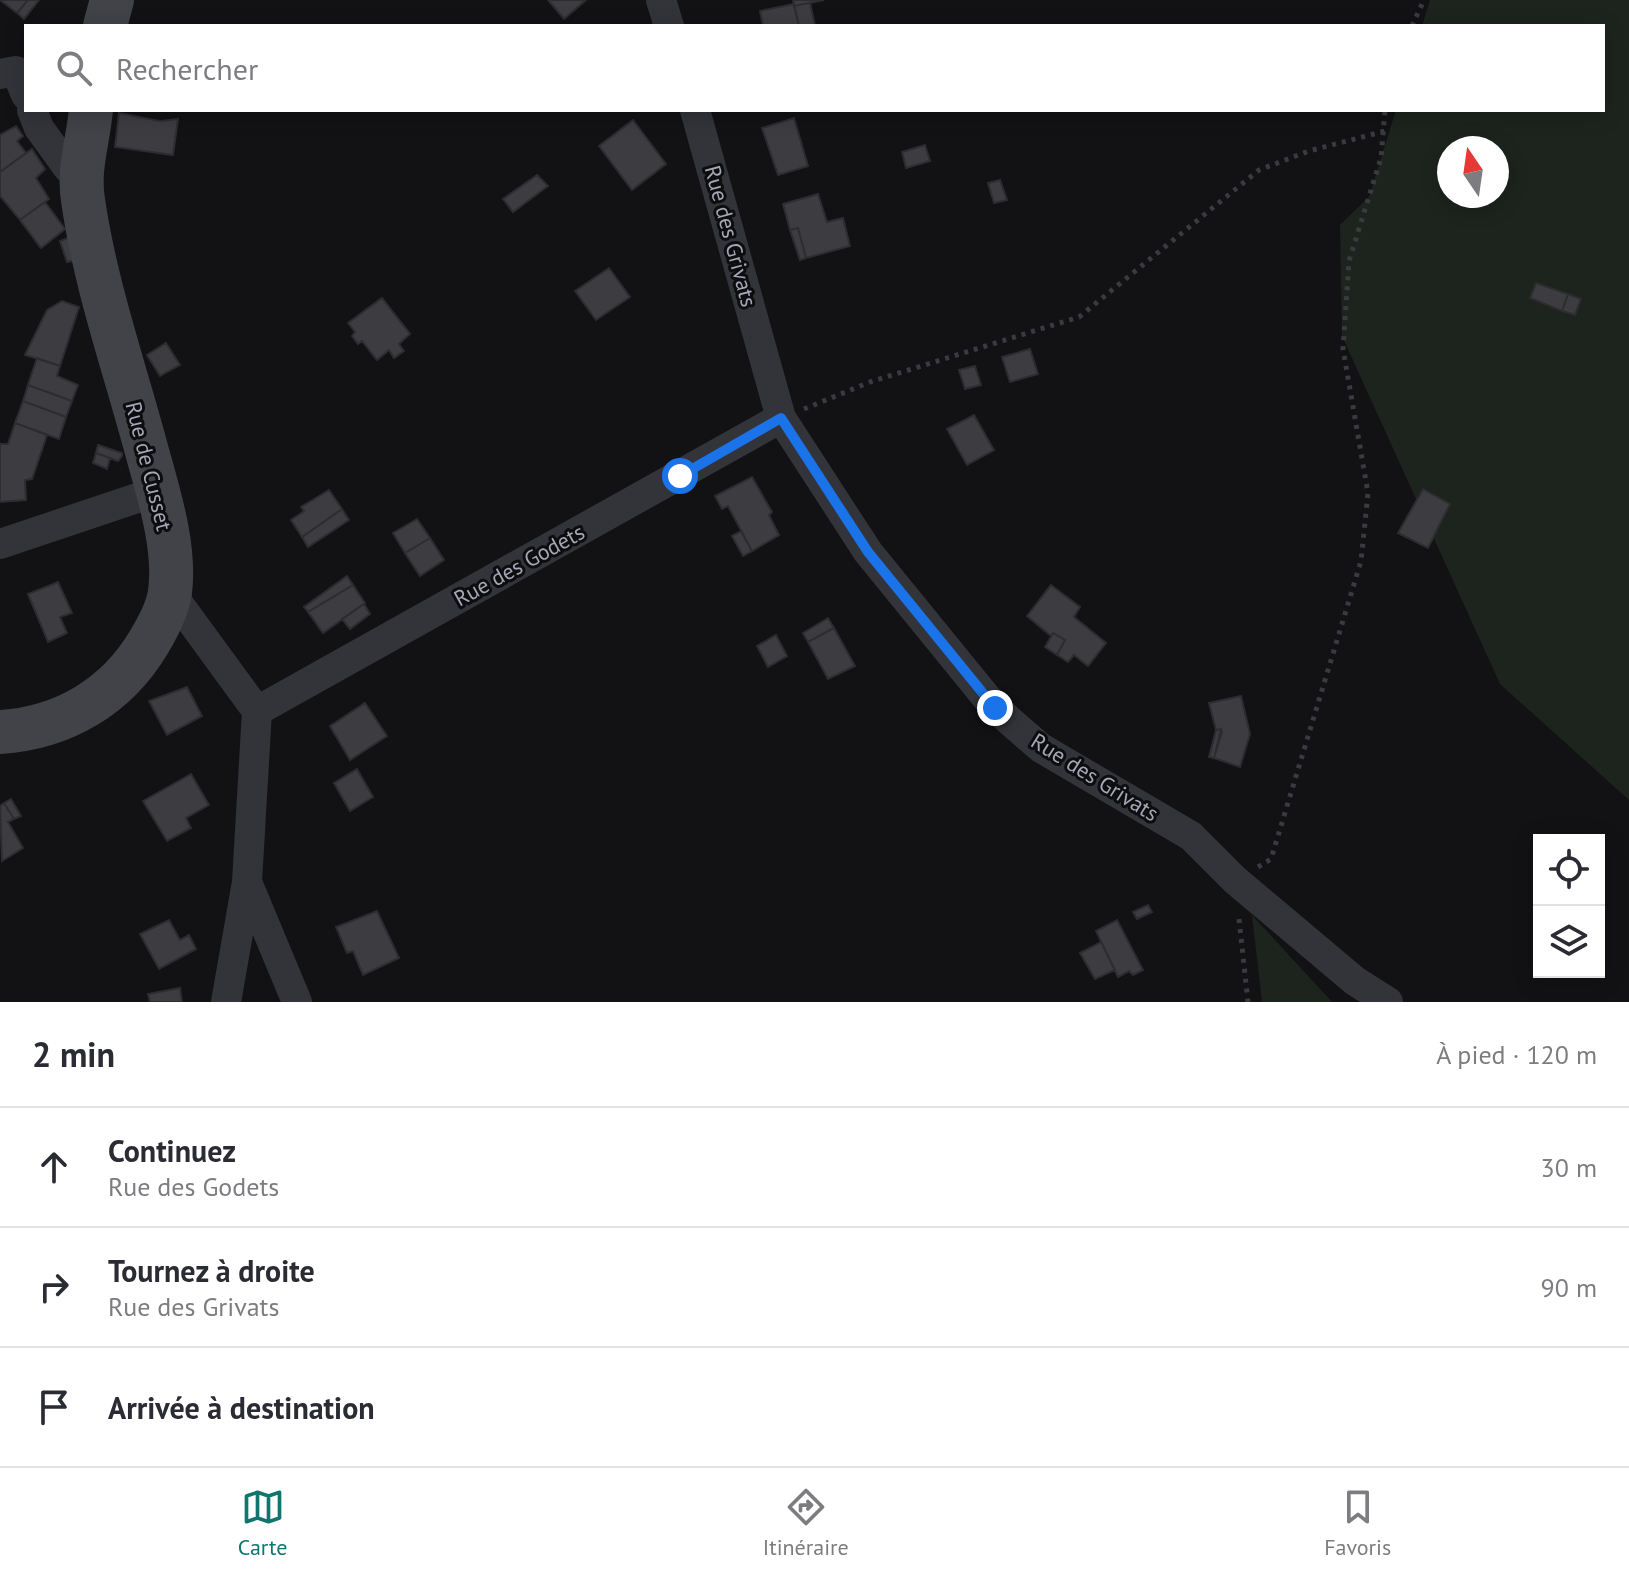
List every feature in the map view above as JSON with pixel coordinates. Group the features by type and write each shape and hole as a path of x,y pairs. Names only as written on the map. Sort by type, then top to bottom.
{"street":[{"path":"96,0 98,24"},
{"path":"106,24 112,0"},
{"path":"661,0 668,24"},
{"path":"0,74 16,71 24,90"},
{"path":"33,112 39,128 68,168 80,170"},
{"name":"Rue de Cusset","path":"0,732 47,725 94,703 133,668 158,627 170,592 168,542 158,491 100,282 83,200 80,170 91,112"},
{"name":"Rue des Grivats","path":"696,112 781,418 868,552 995,708 1041,748 1191,836 1235,880 1355,981 1388,1002"},
{"name":"Rue des Godets","path":"257,711 781,418"},
{"path":"0,544 158,491"},
{"path":"170,592 257,711 247,882 226,1002"},
{"path":"247,882 297,1002"}],"path":[{"path":"1413,24 1424,0"},
{"path":"1248,1002 1235,880 1271,859 1361,561 1368,493 1343,349 1349,261 1381,158 1385,112"},
{"path":"781,418 870,382 1079,317 1259,170 1309,151 1385,131"}],"shaded area":[{"path":"1430,0 1629,0 1629,800 1500,684 1342,336 1340,225 1369,197 1395,112 1605,112 1605,24 1423,24"},
{"path":"1252,915 1332,1002 1262,1002"}],"building":[{"path":"0,0 28,0 17,13"},
{"path":"28,0 39,0 24,19 17,13"},
{"path":"548,0 586,0 564,19"},
{"path":"793,0 824,0 794,6"},
{"path":"810,3 815,24 798,24 794,6"},
{"path":"794,4 799,24 763,24 760,11"},
{"path":"119,113 160,121 178,119 173,155 115,147"},
{"path":"794,118 808,166 778,175 762,128"},
{"path":"633,120 666,164 632,190 599,146"},
{"path":"16,126 23,136 17,141 26,153 0,172 0,135"},
{"path":"925,145 930,161 906,168 902,152"},
{"path":"32,149 45,169 36,178 49,199 20,220 0,196 0,172"},
{"path":"537,175 548,186 513,212 503,199"},
{"path":"1000,180 1007,200 994,203 988,183"},
{"path":"818,194 827,222 843,218 850,246 806,258 798,228 790,230 783,204"},
{"path":"45,202 65,229 41,248 20,220"},
{"path":"798,228 806,258 800,260 790,230"},
{"path":"74,236 81,259 67,262 60,241"},
{"path":"609,268 630,297 596,320 575,291"},
{"path":"1536,283 1568,294 1562,311 1530,298"},
{"path":"1568,294 1581,299 1575,315 1562,311"},
{"path":"382,298 410,334 399,344 404,351 394,358 389,350 377,360 362,341 358,344 352,336 355,332 348,323"},
{"path":"62,301 79,307 60,366 25,355 47,310"},
{"path":"166,343 180,365 160,376 147,355"},
{"path":"1030,349 1038,374 1010,382 1002,357"},
{"path":"37,358 60,366 57,376 78,385 72,401 28,385"},
{"path":"975,366 981,385 965,389 959,370"},
{"path":"28,385 72,401 66,417 23,401"},
{"path":"23,401 66,417 59,439 15,423"},
{"path":"974,415 994,450 967,465 947,429"},
{"path":"15,423 47,435 32,479 25,480 26,500 0,502 0,444 8,444"},
{"path":"98,445 122,453 122,456 118,461 96,453"},
{"path":"96,453 110,458 107,469 93,463"},
{"path":"752,477 772,512 769,515 779,535 752,551 728,506 722,509 715,496"},
{"path":"1423,489 1450,504 1428,548 1398,533"},
{"path":"329,490 342,509 302,537 291,520 304,511 301,507"},
{"path":"342,509 349,520 308,547 302,537"},
{"path":"417,519 430,538 405,553 393,533"},
{"path":"741,531 752,551 743,556 732,536"},
{"path":"430,538 444,560 420,576 405,553"},
{"path":"347,576 353,585 308,612 304,607"},
{"path":"58,582 72,613 60,617 67,633 48,642 28,594"},
{"path":"353,585 365,603 323,633 308,612"},
{"path":"1051,585 1080,607 1074,617 1106,643 1088,666 1074,655 1068,662 1057,655 1065,640 1053,633 1051,636 1027,616"},
{"path":"364,604 370,614 350,629 342,619"},
{"path":"828,618 834,628 808,642 803,633"},
{"path":"834,628 855,666 828,679 808,642"},
{"path":"1053,633 1065,640 1057,655 1045,647"},
{"path":"776,635 787,656 768,667 757,646"},
{"path":"187,687 202,716 167,735 149,701"},
{"path":"1241,696 1250,734 1240,767 1214,758 1222,732 1221,729 1216,730 1209,703"},
{"path":"365,703 387,736 350,760 330,726"},
{"path":"1221,729 1214,758 1209,757 1216,730"},
{"path":"357,769 373,797 350,811 334,783"},
{"path":"191,774 209,805 186,818 191,828 167,841 143,801"},
{"path":"11,799 21,816 14,819 4,803"},
{"path":"4,803 14,819 8,822 23,848 2,861 0,806"},
{"path":"1148,905 1152,912 1137,919 1133,912"},
{"path":"377,911 399,958 363,975 353,951 347,953 336,927"},
{"path":"169,920 180,940 189,935 196,949 159,969 140,934"},
{"path":"1117,920 1143,970 1133,975 1129,971 1118,977 1096,931"},
{"path":"1101,942 1115,970 1095,979 1080,953"},
{"path":"180,988 182,1002 150,1002 148,994"}],"route":[{"path":"680,476 781,418 868,552 995,708"}]}
